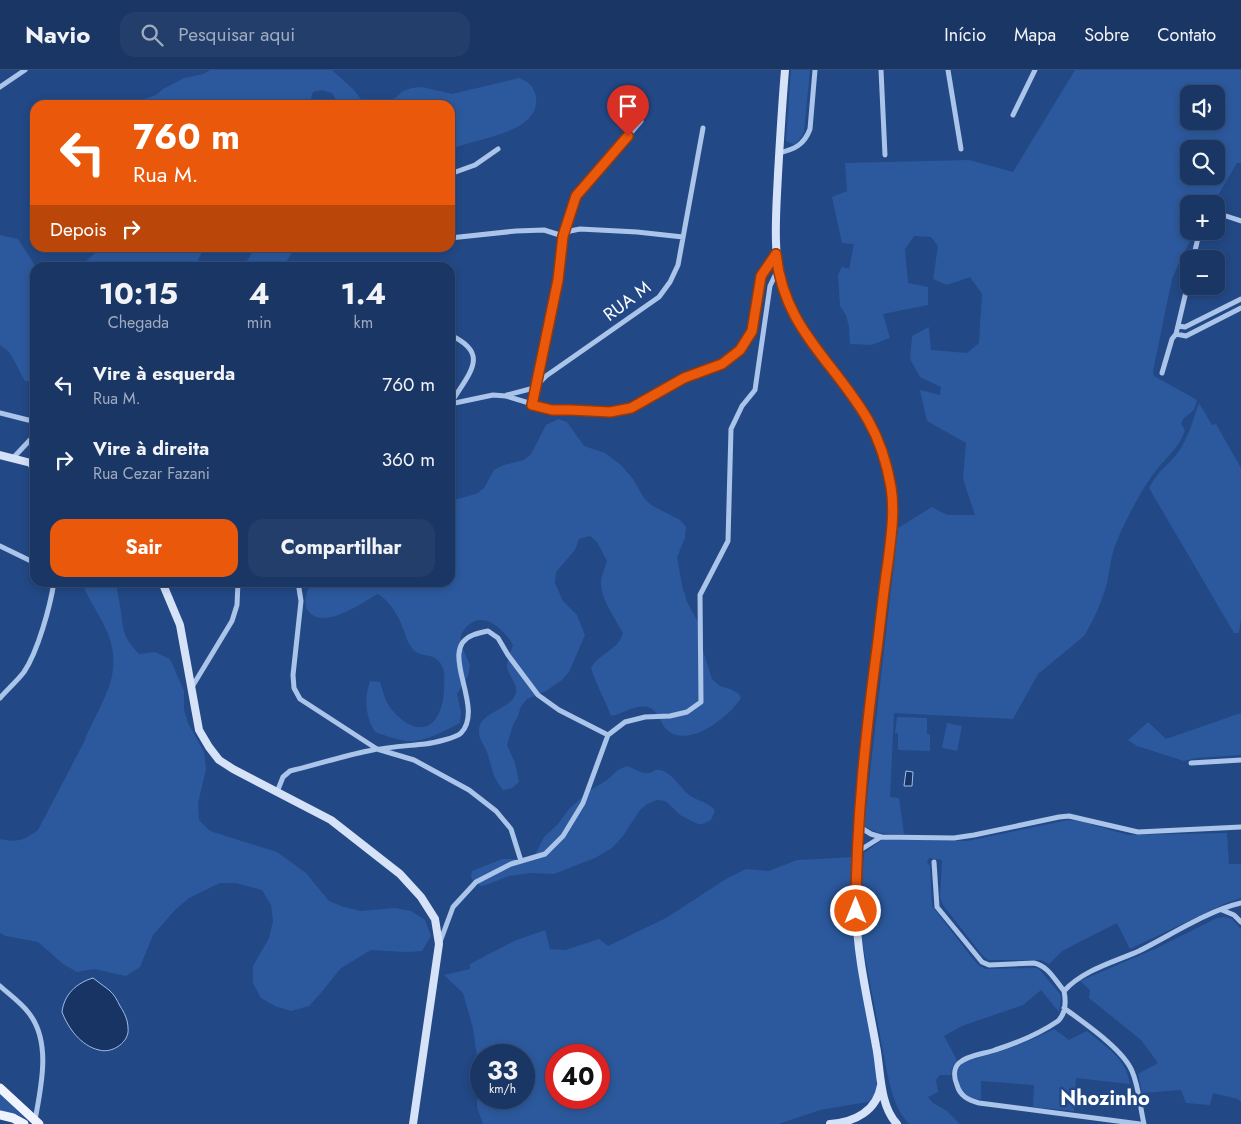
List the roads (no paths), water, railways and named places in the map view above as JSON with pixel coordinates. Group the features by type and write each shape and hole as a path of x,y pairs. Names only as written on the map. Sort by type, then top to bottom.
{"main road":[{"path":"0,1088 37,1122"},
{"path":"0,1115 13,1118 24,1124"}],"street":[{"path":"0,87 25,70"},
{"path":"785,70 775,236 778,269 788,303 804,333 869,421 884,456 891,489 893,524 873,676 858,826 856,873 857,931 881,1083 887,1108 897,1124"},
{"path":"780,153 794,149 807,138 810,129 815,70"},
{"path":"880,70 885,155"},
{"path":"948,70 961,149"},
{"path":"1013,115 1035,70"},
{"path":"532,405 534,388 544,353 558,280 563,236 576,196 641,121"},
{"name":"RUA M","path":"534,388 546,376 659,297 670,282 678,266 702,128"},
{"path":"455,172 475,165 498,148"},
{"path":"1225,216 1241,221"},
{"path":"563,236 570,231 580,229 683,237"},
{"path":"455,237 544,230 563,236"},
{"path":"455,403 493,395 506,396 552,410 610,412 631,408 684,378 722,364 740,350 752,331 761,276 776,254"},
{"path":"413,1124 439,944 453,907 476,882 510,864 545,854 563,836 583,803 608,734 625,722 645,717 670,716 687,712 700,702 700,594 728,541 731,429 742,406 755,390 770,286 778,269"},
{"path":"1162,373 1172,339 1176,334 1185,295"},
{"path":"1178,326 1185,327 1241,298"},
{"path":"1176,334 1186,336 1241,308"},
{"path":"455,338 467,344 474,356 473,364 455,397"},
{"path":"506,396 534,388"},
{"path":"0,413 30,419"},
{"path":"13,458 30,440"},
{"path":"0,455 30,462"},
{"path":"0,546 30,561"},
{"path":"0,698 24,672 33,654 52,598 53,587"},
{"path":"164,587 180,626 199,730 219,760 331,820 400,874 421,898 435,919 439,944"},
{"path":"191,688 232,620 237,605 238,587"},
{"path":"299,587 301,601 293,676 294,688 300,698 377,749 414,760 469,790 496,811 511,829 522,861"},
{"path":"277,792 283,777 290,771 377,749 433,743 460,734 467,725 470,711 459,663 459,650 463,643 472,635 488,631 498,638 508,655 538,694 558,710 608,734"},
{"path":"1191,763 1241,760"},
{"path":"858,826 871,834 881,837 964,836 1069,816 1138,832 1241,827"},
{"path":"857,852 881,837"},
{"path":"934,862 937,907 982,962 989,965 1034,963 1040,965 1046,969 1064,991 1064,1008 1058,1021 1030,1037 959,1063 954,1071 955,1080 961,1094 979,1103 1140,1124"},
{"path":"1064,991 1070,984 1086,974 1222,910 1241,903"},
{"path":"1222,910 1234,915 1241,922"},
{"path":"0,986 21,1004 35,1022 40,1036 42,1070 37,1122"},
{"path":"1064,1008 1118,1052 1126,1061 1132,1072 1144,1124"},
{"path":"830,1124 853,1119 869,1110 878,1097 881,1083"}],"district":[{"name":"Nhozinho","path":"1105,1098"}]}
